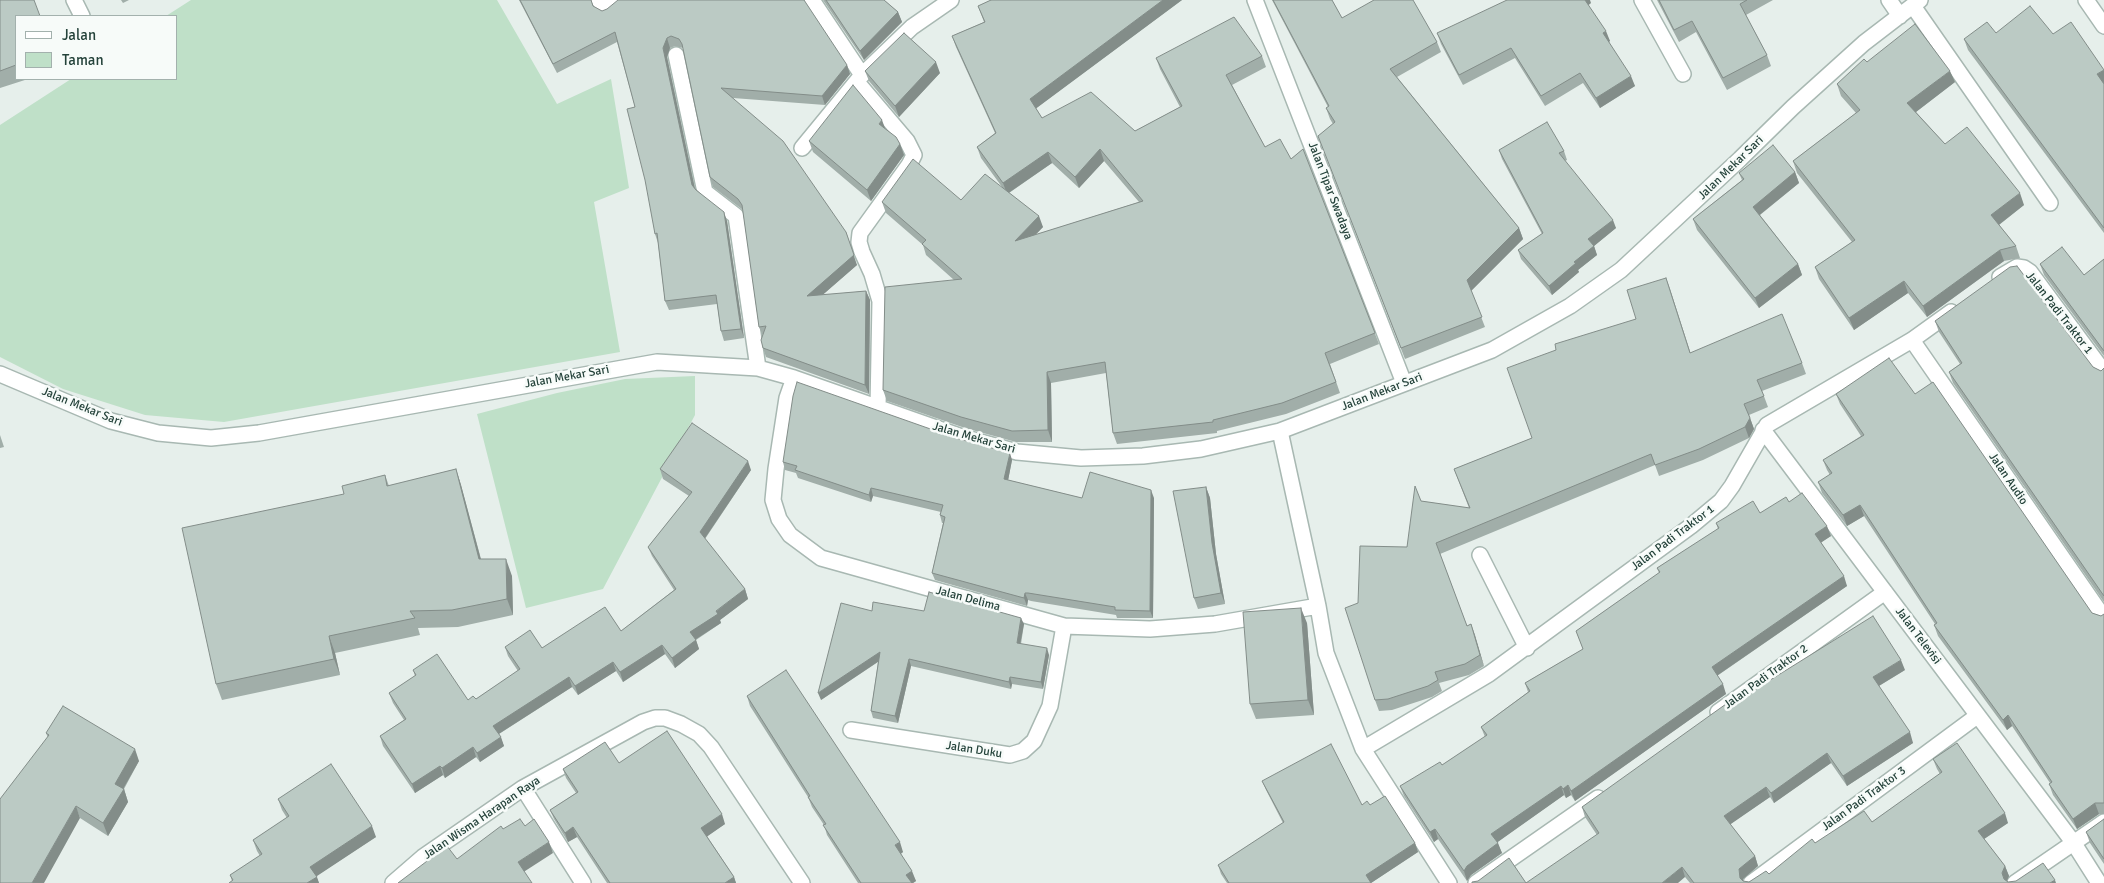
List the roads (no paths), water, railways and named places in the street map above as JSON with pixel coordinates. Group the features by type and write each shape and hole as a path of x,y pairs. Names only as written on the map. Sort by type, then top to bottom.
{"street":[{"path":"74,0 82,15"},
{"path":"599,0 605,11 619,0"},
{"path":"812,0 859,78 907,141 914,154 909,165 860,232 859,242 872,274 880,301 878,407"},
{"path":"802,148 859,78 912,27 951,0"},
{"name":"Jalan Tipar Swadaya","path":"1254,0 1404,383"},
{"path":"1642,0 1683,74"},
{"path":"1889,0 1900,16"},
{"path":"2086,0 2104,26"},
{"path":"1917,3 2050,203"},
{"name":"Jalan Mekar Sari","path":"0,374 111,421 158,433 211,438 259,433 657,362 758,368 794,378 962,437 1017,452 1081,458 1143,456 1201,449 1280,431 1492,350 1570,306 1621,270 1740,160 1793,107 1864,43 1917,3"},
{"path":"676,55 705,192 736,216 758,368"},
{"name":"Jalan Padi Traktor 1","path":"1988,286 2010,269 2024,268 2030,272 2104,372"},
{"name":"Jalan Padi Traktor 1","path":"1363,748 1489,674 1691,526 1721,500 1741,471 1762,430 1767,425 1912,340 1965,302"},
{"name":"Jalan Audio","path":"1912,340 2104,618"},
{"name":"Jalan Delima","path":"794,378 786,407 773,500 779,519 790,535 821,558 1064,626 1150,629 1197,626 1318,606"},
{"name":"Jalan Televisi","path":"1762,430 2073,842 2098,883"},
{"path":"1280,431 1318,606 1326,653 1363,748 1449,883"},
{"path":"1480,555 1526,648"},
{"name":"Jalan Padi Traktor 2","path":"1706,720 1885,592"},
{"name":"Jalan Duku","path":"851,730 1010,755 1023,751 1034,741 1050,706 1064,626"},
{"name":"Jalan Padi Traktor 3","path":"1751,883 1977,716"},
{"name":"Jalan Wisma Harapan Raya","path":"393,883 423,857 523,788 643,722 655,718 665,718 699,734 711,747 802,883"},
{"path":"523,788 583,883"},
{"path":"1476,883 1610,789"},
{"path":"2015,883 2104,822"}]}
